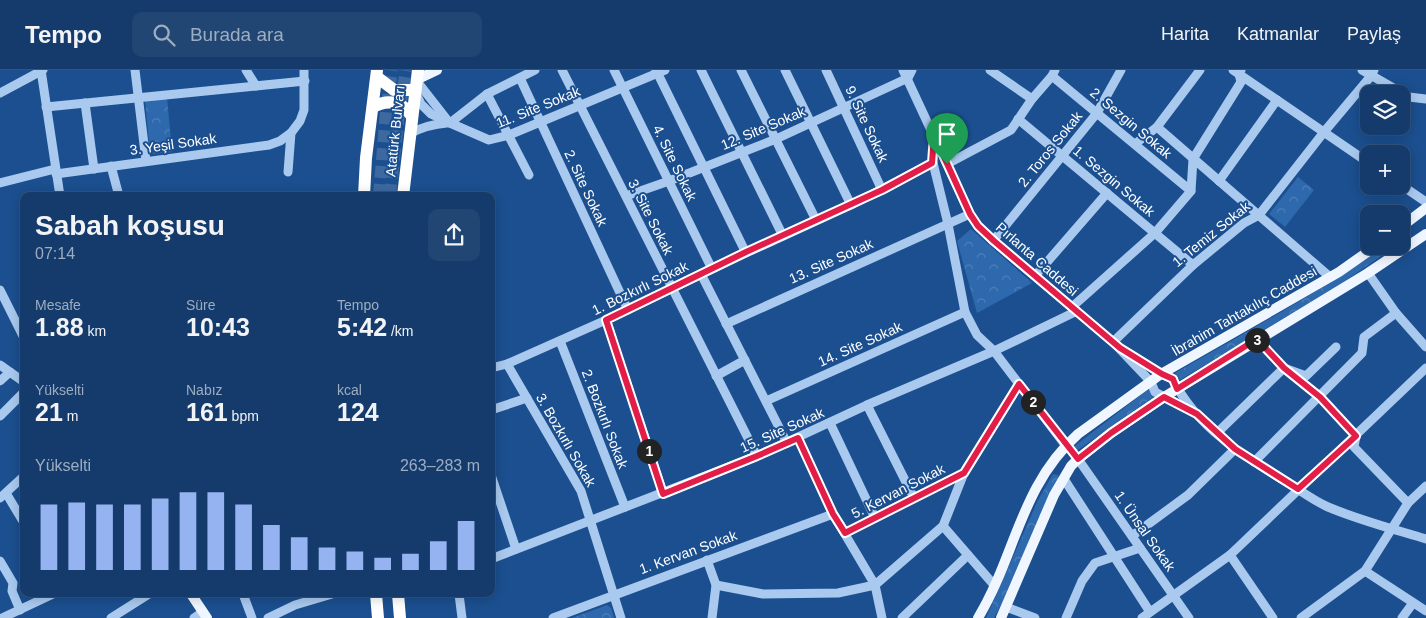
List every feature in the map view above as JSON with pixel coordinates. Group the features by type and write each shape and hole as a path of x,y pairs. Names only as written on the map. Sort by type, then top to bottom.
{"highway":[{"path":"377,73 394,90 416,80"},
{"name":"Atatürk Bulvarı","path":"364,192 377,73"},
{"name":"Atatürk Bulvarı","path":"403,192 416,80"},
{"path":"373,107 384,102 393,102 405,106 411,115"},
{"path":"376,597 378,618"},
{"path":"398,597 400,618"}],"main road":[{"path":"416,80 437,70"},
{"path":"1410,220 1426,208"},
{"path":"1001,618 1054,496 1071,466 1078,459 1111,433 1164,397 1368,273 1426,234"},
{"name":"İbrahim Tahtakılıç Caddesi","path":"978,618 988,602 1031,497 1048,468 1078,434 1162,374 1330,277 1363,255"},
{"path":"1066,446 1078,459"},
{"path":"193,597 201,616"}],"street":[{"path":"0,93 42,70 59,192"},
{"path":"135,70 146,161"},
{"path":"246,70 256,86"},
{"path":"288,172 291,133 300,121 304,110 304,70"},
{"path":"409,134 431,124 450,123 487,94 535,70"},
{"name":"3. Site Sokak","path":"562,70 757,456"},
{"name":"4. Site Sokak","path":"614,70 712,269"},
{"path":"701,70 783,236"},
{"path":"741,70 816,220"},
{"path":"785,70 851,205"},
{"name":"9. Site Sokak","path":"826,70 882,190"},
{"path":"990,70 1032,99"},
{"name":"2. Toros Sokak","path":"994,241 1097,113 1121,70"},
{"path":"1135,144 1157,128 1200,70"},
{"path":"1362,70 1373,73 1409,97 1426,99"},
{"path":"659,71 746,252"},
{"name":"11. Site Sokak","path":"416,80 421,104 431,114 489,140 509,136 659,71"},
{"path":"1238,71 1360,157"},
{"path":"1191,191 1193,159 1241,82 1238,71"},
{"name":"12. Site Sokak","path":"626,196 704,168 811,124 908,73"},
{"name":"Pırlanta Caddesi","path":"908,73 947,164 970,214 978,226 1116,345 1151,382 1155,392 1197,414"},
{"path":"947,164 1011,130 1032,99 1054,73"},
{"name":"2. Sezgin Sokak","path":"1054,73 1097,113 1191,191"},
{"name":"1. Temiz Sokak","path":"1116,345 1193,265 1244,223 1259,215 1373,73"},
{"name":"2. Site Sokak","path":"520,78 628,310"},
{"path":"46,107 305,81"},
{"path":"487,94 530,175"},
{"path":"1219,181 1277,100"},
{"path":"85,103 94,169"},
{"name":"1. Sezgin Sokak","path":"1018,119 1193,265"},
{"path":"1157,128 1330,277"},
{"name":"3. Yeşil Sokak","path":"0,183 56,171 94,169 269,145 280,142 291,133"},
{"path":"934,135 932,163 948,224 965,312 977,335 994,351 1066,446"},
{"name":"1. Bozkırlı Sokak","path":"495,367 507,364 628,310 746,252 851,205 932,163"},
{"path":"112,166 118,192"},
{"name":"15. Site Sokak","path":"495,557 663,494 757,456 867,405 994,351 1074,309 1155,233 1191,191"},
{"path":"1410,191 1426,202"},
{"path":"1035,276 1107,193"},
{"name":"13. Site Sokak","path":"726,324 970,214"},
{"path":"1368,273 1396,313 1426,347"},
{"path":"700,274 787,442"},
{"path":"0,290 20,330"},
{"name":"14. Site Sokak","path":"766,401 965,312"},
{"path":"1254,462 1362,353 1364,337 1396,313"},
{"path":"606,320 663,494"},
{"path":"1257,339 1284,368 1320,397 1356,436"},
{"name":"2. Bozkırlı Sokak","path":"560,341 625,507"},
{"name":"Pırlanta Caddesi","path":"1116,345 1173,379 1177,389 1197,414 1235,449 1254,462 1327,506 1426,539"},
{"path":"1284,368 1306,376 1336,347"},
{"path":"716,376 745,360"},
{"name":"3. Bozkırlı Sokak","path":"507,364 581,491 621,618"},
{"path":"0,365 20,379"},
{"path":"1217,433 1284,368"},
{"path":"1142,618 1230,555 1426,368"},
{"path":"0,381 10,372"},
{"path":"716,584 763,594 838,593 875,585 944,526 964,473 1019,384"},
{"path":"0,416 20,396"},
{"path":"495,409 526,398"},
{"path":"867,405 914,498"},
{"path":"830,423 875,518"},
{"path":"1356,436 1354,447 1408,503"},
{"path":"798,438 833,514 875,585 882,618"},
{"path":"1132,536 1188,495 1235,449"},
{"name":"1. Ünsal Sokak","path":"1078,459 1189,618"},
{"name":"5. Kervan Sokak","path":"845,533 964,473"},
{"path":"1064,479 1150,612"},
{"path":"20,480 3,496 20,519"},
{"path":"1301,618 1365,571 1408,503 1426,486"},
{"path":"495,487 516,549"},
{"name":"1. Kervan Sokak","path":"553,618 833,514"},
{"path":"944,526 994,585"},
{"path":"1066,618 1082,581 1095,563 1140,548"},
{"path":"902,618 968,555"},
{"path":"1230,555 1273,618"},
{"path":"707,560 716,584 712,618"},
{"path":"0,561 12,583 15,614"},
{"path":"1365,571 1426,611"},
{"path":"2,618 15,614 47,597"},
{"path":"111,618 143,597"},
{"path":"245,597 252,618"},
{"path":"268,618 295,605 322,597"},
{"path":"459,597 462,618"},
{"path":"1402,618 1413,602"},
{"path":"1006,607 1035,618"}],"green space":[{"path":"167,97 172,152 150,154 145,99"},
{"path":"1298,177 1314,190 1285,227 1269,214"},
{"path":"971,229 1032,283 977,313 957,241"},
{"path":"1372,255 1383,255 1336,287 1180,380 1175,373 1308,296"},
{"path":"1149,389 1154,397 1075,452 1072,448"},
{"path":"1053,474 1058,475 1060,478 1042,512 1003,601 994,618 986,618 1038,500"},
{"path":"607,605 611,608 614,618 572,618"}],"tunnel":[{"path":"379,192 386,111 392,70"},
{"path":"390,192 399,113 406,70"}],"route":[{"path":"934,135 947,164 970,214 978,226 1120,348 1173,379 1177,389 1257,339 1284,368 1320,397 1356,436 1298,489 1235,449 1197,414 1164,397 1111,433 1078,459 1019,384 964,473 845,533 833,514 798,438 663,494 606,320 746,252 851,205 932,163 934,135"}]}
